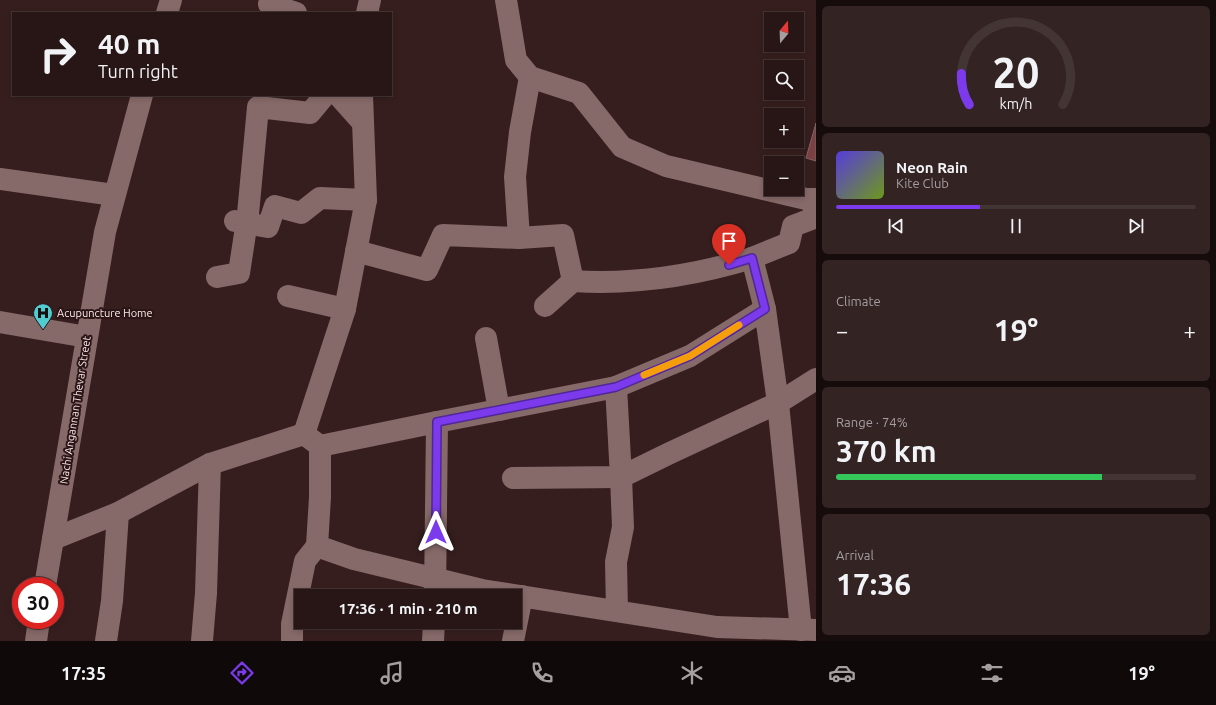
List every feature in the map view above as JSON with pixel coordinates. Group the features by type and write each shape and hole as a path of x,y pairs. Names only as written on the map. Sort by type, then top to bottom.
{"street":[{"path":"167,12 171,0"},
{"path":"367,12 370,0"},
{"path":"506,0 516,60 530,76 579,93 622,146 666,166 806,200 815,199 814,218 793,226 789,243 752,258 718,269 671,278 606,283 573,281 545,306"},
{"path":"269,4 293,12"},
{"path":"519,238 515,178 520,132 530,76"},
{"name":"Nachi Angannan Thevar Street","path":"47,577 104,232 142,96"},
{"path":"217,277 239,272 241,222 258,107 310,112 324,96"},
{"path":"339,96 363,123"},
{"path":"292,641 292,624 305,560 316,546 320,497 312,440 344,309 366,200 362,96"},
{"path":"0,179 114,195"},
{"path":"241,222 268,227 275,206 301,213 320,198 366,200"},
{"path":"356,251 427,270 443,235 519,238 563,235 573,281"},
{"path":"522,596 717,627 731,634 809,630 765,309 752,258"},
{"path":"288,296 344,309"},
{"path":"54,539 118,513 210,464 312,440 437,422 616,387 690,356 765,309"},
{"path":"0,322 87,337"},
{"path":"486,338 499,410"},
{"path":"514,478 621,477 778,403 816,379"},
{"path":"616,387 623,527 616,562 616,611"},
{"path":"435,588 437,422"},
{"path":"202,641 206,593 210,464"},
{"path":"106,641 112,601 118,513"},
{"path":"316,546 435,588 458,589"},
{"path":"36,641 38,629"},
{"path":"433,641 434,629"},
{"path":"513,641 515,629"}],"building":[{"path":"816,123 816,161 806,158"}],"slow traffic":[{"path":"644,375 690,356 739,325"}],"place":[{"name":"Acupuncture Home","path":"43,330"}],"route":[{"path":"436,532 437,422 616,387 690,356 765,309 752,258 729,265"}]}
